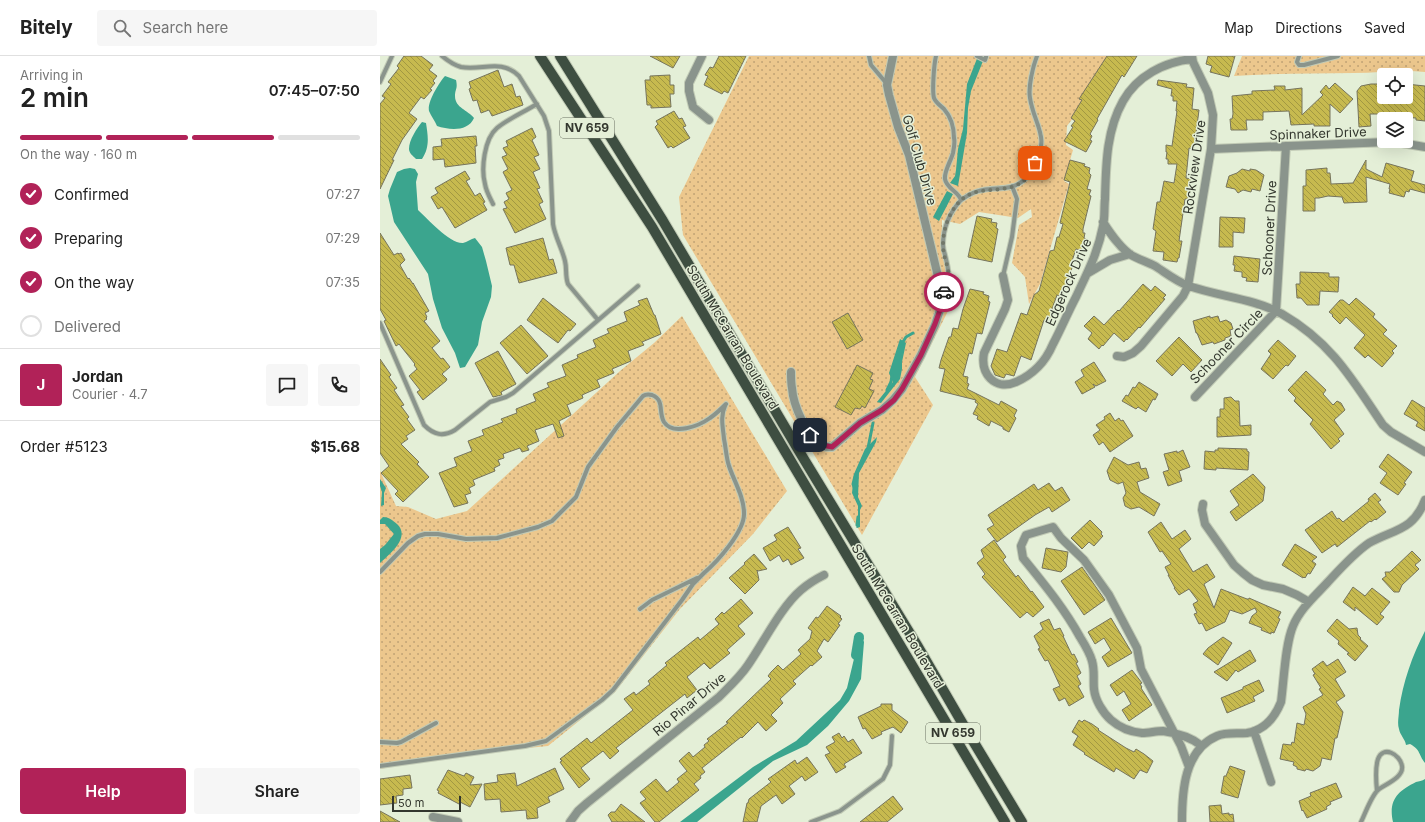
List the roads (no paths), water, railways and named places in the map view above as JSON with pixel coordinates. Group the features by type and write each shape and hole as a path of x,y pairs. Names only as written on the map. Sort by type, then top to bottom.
{"main road":[{"name":"South McCarran Boulevard","path":"540,56 656,234 1005,822"},
{"name":"South McCarran Boulevard","path":"560,56 663,221 1022,822"}],"street":[{"path":"702,56 688,83 693,107 709,120"},
{"name":"Golf Club Drive","path":"791,372 792,388 796,408 810,435 816,442 824,446 832,447 860,423 882,410 894,400 902,389 921,355 940,310 941,289 910,162 898,127 887,85 893,56"},
{"name":"Rockview Drive","path":"1188,286 1211,149 1213,114 1211,102 1192,58"},
{"name":"Edgerock Drive","path":"1003,276 1008,300 1006,309 984,353 983,361 986,374 991,379 1004,384 1015,382 1039,366 1053,345 1096,254 1104,222 1110,137 1117,114 1123,101 1132,87 1152,71 1178,61 1192,58"},
{"name":"Spinnaker Drive","path":"1211,149 1388,142 1425,147"},
{"name":"Schooner Drive","path":"1276,311 1286,146"},
{"path":"1104,222 1119,243 1130,254 1155,266 1188,286 1258,303 1276,311 1300,325 1333,354 1346,370 1383,425 1391,432 1425,452"},
{"path":"1086,274 1110,260 1130,254"},
{"path":"1117,356 1124,357 1133,353 1141,346 1184,296 1188,286"},
{"name":"Schooner Circle","path":"1194,397 1276,311"},
{"path":"1182,822 1185,783 1189,767 1195,755 1202,746 1218,736 1254,731 1263,727 1278,711 1281,702 1290,637 1293,626 1299,615 1309,602 1359,550 1371,542 1408,525 1416,517 1425,500"},
{"path":"1203,504 1202,514 1205,524 1234,565 1252,580 1263,585 1283,589 1309,602"},
{"path":"1189,767 1181,746 1173,734 1141,669 1137,648 1109,595 1092,571 1053,527 1026,535 1021,546 1023,558 1068,614 1089,652 1094,670 1094,690 1103,712 1117,725 1126,729 1142,733 1165,731 1173,734 1189,737 1202,746"},
{"name":"Rio Pinar Drive","path":"570,822 578,811 587,803 719,697 747,666 789,602 800,590 812,581 824,575"},
{"path":"1254,731 1272,782"},
{"path":"433,817 458,822"}],"lane":[{"path":"380,82 392,56"},
{"path":"442,56 459,67 507,67 519,76 537,104 547,122 549,131 553,224 555,236 565,263 566,278 568,284 598,320"},
{"path":"869,56 871,65 887,85"},
{"path":"936,56 934,67 934,100 949,116 954,138 953,153 945,178 948,185 960,195 961,200"},
{"path":"977,56 985,60 986,57 982,56"},
{"path":"941,297 948,285 950,274 943,246 949,217 961,200 966,196 984,190 1001,189 1012,186 1027,178 1042,146 1042,137 1030,96 1037,56"},
{"path":"1299,56 1297,62 1299,65 1338,56"},
{"path":"493,204 485,184 484,176 487,142 497,128 537,104"},
{"path":"1003,276 1012,237 1017,199 1012,186"},
{"path":"380,323 424,425 435,434 449,434 490,402 513,393 638,286"},
{"path":"380,572 408,543 418,536 425,534 438,534 470,539 497,538 538,527 552,521 576,497 588,466 594,457 638,400 646,394 655,396 660,402 662,406 662,417 665,423 674,428 681,429 710,419 726,404 722,413 726,452 743,504 744,520 741,528 736,536 693,584 612,690 602,700 546,741 525,746 380,766"},
{"path":"640,609 652,600 685,585 705,572"},
{"path":"380,742 401,742 436,723"},
{"path":"811,822 840,811 883,779 890,765 892,736"},
{"path":"1361,822 1377,791 1397,777 1401,771 1402,766 1398,756 1393,753 1387,752 1382,754 1378,759 1376,779 1377,791"}],"water":[{"path":"978,56 985,56 971,91 968,108 967,133 958,186 950,183 955,176 958,149 963,129 967,84"},
{"path":"445,76 456,80 457,85 455,96 457,103 474,118 471,123 463,128 452,129 437,126 429,111 432,98"},
{"path":"422,122 426,123 428,137 427,146 425,155 422,159 416,159 411,154 409,146 414,134"},
{"path":"410,168 415,169 418,174 416,182 418,210 445,235 458,242 463,243 475,238 482,247 486,261 492,286 491,297 482,322 478,345 465,367 460,368 455,353 442,328 433,299 428,274 394,222 388,196 390,189 397,172"},
{"path":"947,191 953,194 939,221 933,217"},
{"path":"900,339 906,343 900,379 881,403 877,402 893,382 889,373"},
{"path":"877,437 876,442 859,473 858,497 862,506 860,510 860,527 857,528 858,506 852,493 854,474 865,449"},
{"path":"380,479 386,488 384,493 384,505 381,506 382,492"},
{"path":"383,517 389,518 397,524 401,529 402,534 398,545 380,563 380,549 394,534 385,524 380,524 380,520"},
{"path":"1425,631 1425,763 1416,748 1410,744 1406,745 1398,727 1398,722 1399,710 1406,679 1412,660"},
{"path":"861,638 864,638 864,642 861,679 849,701 828,726 807,745 773,761 697,822 680,822 753,767 796,741 840,700 847,688 858,642"},
{"path":"1425,779 1425,822 1393,822 1392,808 1396,797 1410,785"}],"waterway":[{"path":"901,345 906,337 913,333"},
{"path":"887,390 891,382 892,375"},
{"path":"868,448 873,423"},
{"path":"855,476 853,484 855,490"},
{"path":"857,525 858,517"},
{"path":"856,655 859,637"}]}
